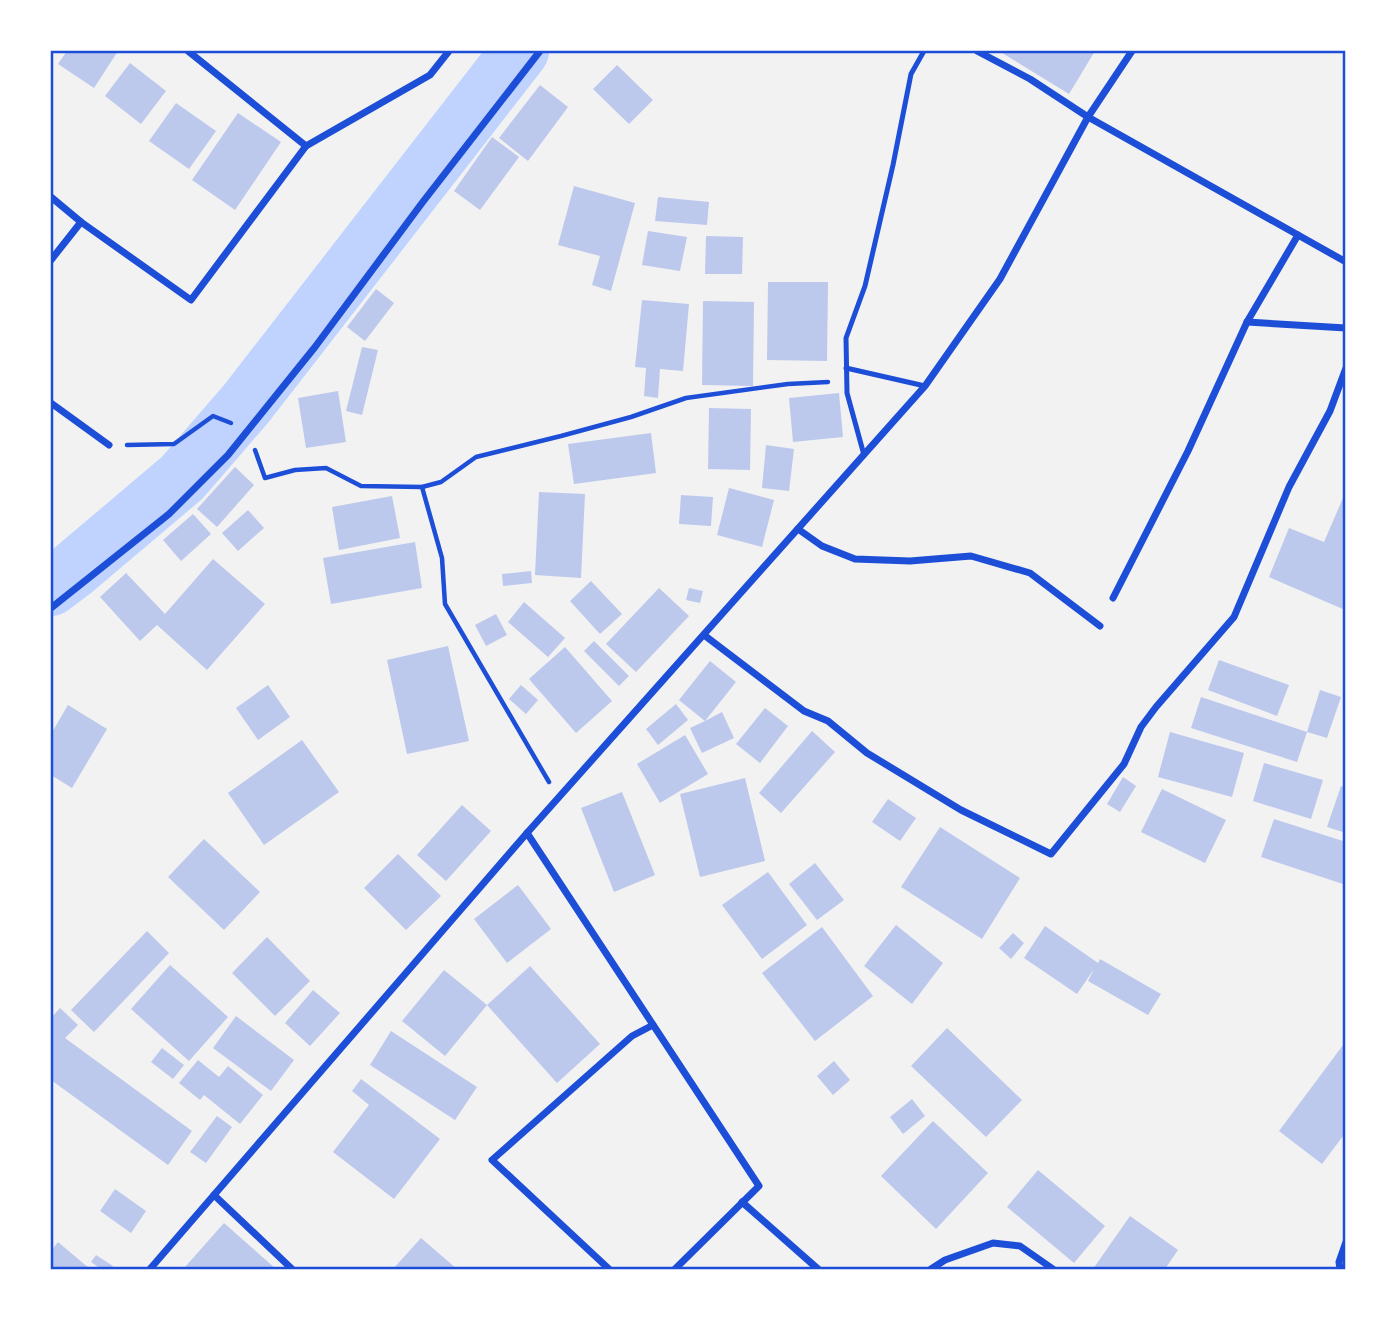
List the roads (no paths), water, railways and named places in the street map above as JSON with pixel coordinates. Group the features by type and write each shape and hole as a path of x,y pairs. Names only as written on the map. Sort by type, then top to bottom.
{"street":[{"path":"188,51 306,146"},
{"path":"51,197 81,222 191,300 306,146 430,75 449,51"},
{"path":"51,608 169,514 228,455 315,347 540,51"},
{"path":"977,51 1030,79 1088,117 1346,262"},
{"path":"149,1269 527,833 925,386 999,279 1088,117 1132,51"},
{"path":"51,260 81,222"},
{"path":"1113,598 1188,451 1247,322 1298,235"},
{"path":"1247,322 1346,328"},
{"path":"704,635 804,711 828,721 867,753 961,810 1051,855 1124,764 1141,727 1156,707 1234,617 1289,487 1330,411 1346,368"},
{"path":"51,403 109,446"},
{"path":"798,529 822,547 855,559 910,561 971,556 1030,573 1100,626"},
{"path":"527,833 759,1186 675,1269"},
{"path":"609,1269 492,1160 632,1036 653,1025"},
{"path":"214,1195 292,1269"},
{"path":"742,1202 818,1269"},
{"path":"1340,1269 1339,1262 1346,1242"},
{"path":"931,1269 945,1260 993,1243 1020,1246 1053,1269"}],"lane":[{"path":"864,455 847,393 846,338 865,286 911,74 924,51"},
{"path":"846,368 925,386"}],"waterway":[{"path":"51,587 182,478 246,404 520,51"}]}
